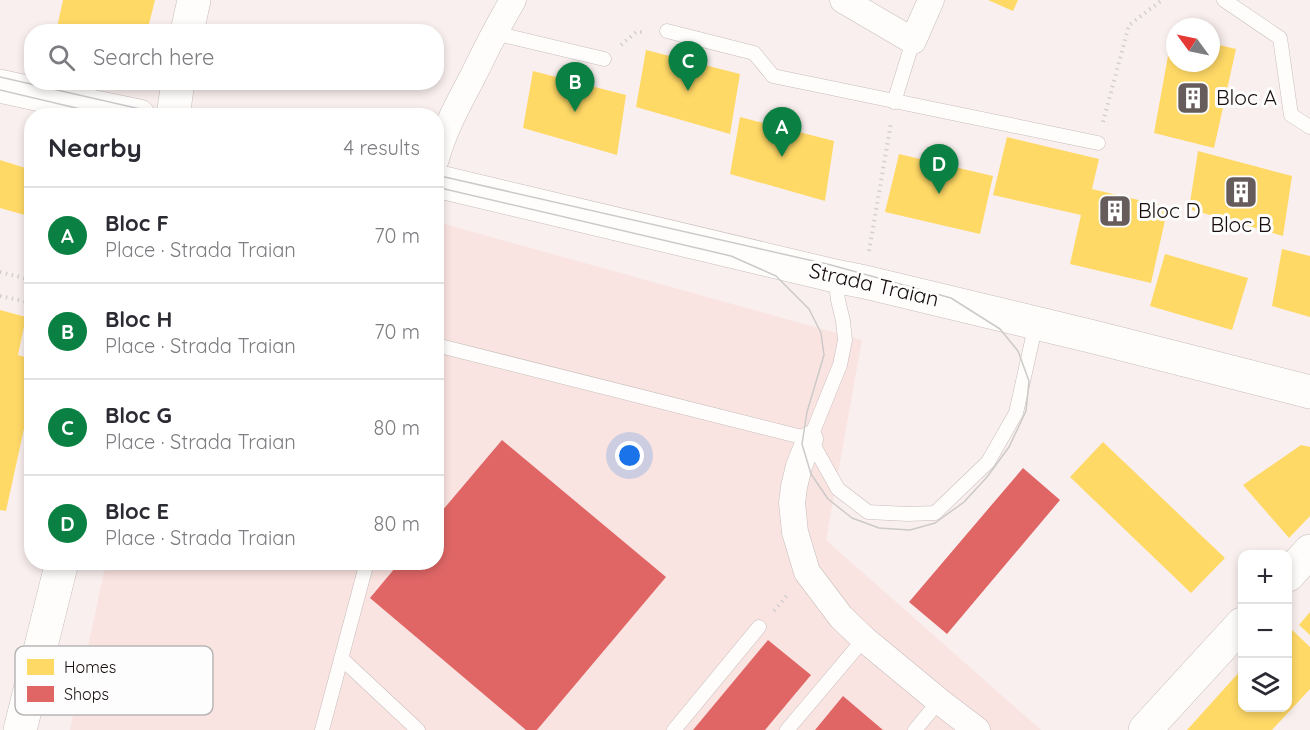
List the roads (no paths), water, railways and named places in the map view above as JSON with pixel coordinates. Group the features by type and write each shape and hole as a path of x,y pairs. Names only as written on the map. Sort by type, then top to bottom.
{"main road":[{"path":"189,24 194,0"},
{"path":"0,86 100,108"},
{"path":"174,108 177,90"},
{"name":"Strada Traian","path":"444,183 850,279 1310,392"},
{"path":"1292,570 1310,551"},
{"path":"41,646 60,570"},
{"path":"1144,730 1238,628"},
{"path":"20,730 24,715"}],"street":[{"path":"444,136 459,102 513,0"},
{"path":"843,0 914,41 931,0"},
{"path":"810,439 799,466 792,503 795,532 807,572 841,617 864,639 976,730"}],"lane":[{"path":"1224,0 1280,38 1291,115 1310,127"},
{"path":"667,31 754,53 772,76 1098,143"},
{"path":"494,33 604,59"},
{"path":"894,102 914,41"},
{"path":"810,439 840,365 845,340 838,300 850,279"},
{"path":"444,347 810,439 838,489 868,512 935,513 988,462 1016,413 1036,324"},
{"path":"322,730 365,570"},
{"path":"674,730 759,627"},
{"path":"787,730 864,639"},
{"path":"341,658 418,730"},
{"path":"915,730 939,701"}],"tram line":[{"path":"0,77 24,82"},
{"path":"0,90 76,108"},
{"path":"57,90 136,108"},
{"path":"444,177 831,265 951,298 1000,329 1018,351 1029,381 1026,411 1009,447 987,477 964,502 935,523 910,530 879,528 852,518 828,499 811,474 802,444 807,412 824,355 821,333 809,309 776,276 731,256 444,189"}],"place":[{"name":"Bloc G","path":"688,91"},
{"name":"Bloc A","path":"1193,98"},
{"name":"Bloc H","path":"575,112"},
{"name":"Bloc F","path":"782,157"},
{"name":"Bloc B","path":"1241,192"},
{"name":"Bloc E","path":"939,194"},
{"name":"Bloc D","path":"1115,211"}]}
